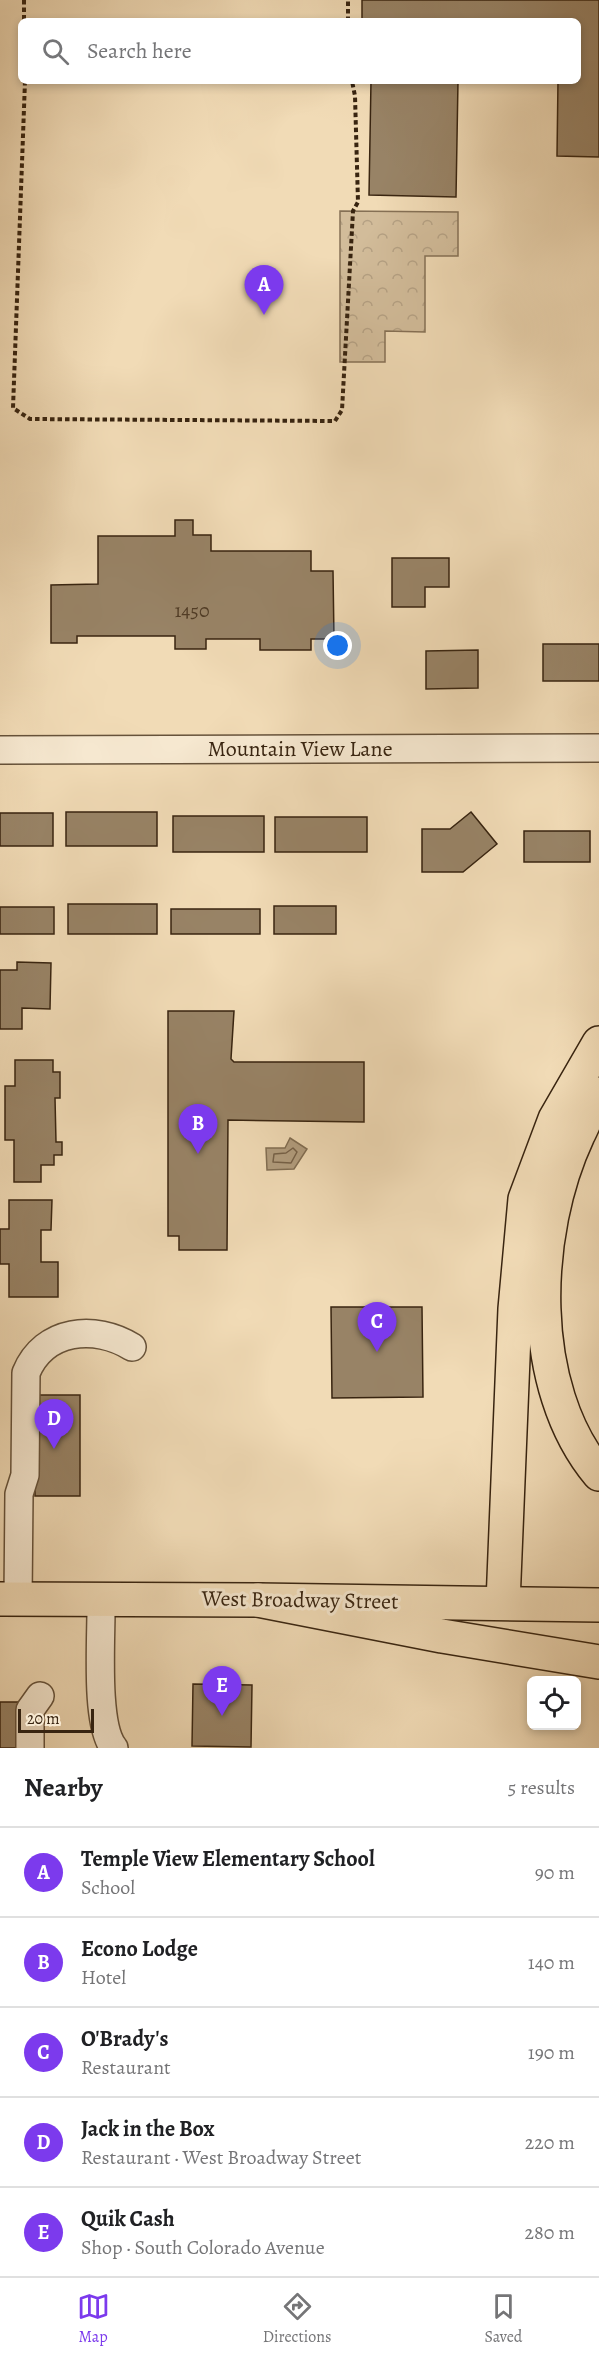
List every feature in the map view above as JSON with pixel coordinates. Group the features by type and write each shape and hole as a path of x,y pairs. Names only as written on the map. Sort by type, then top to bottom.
{"main road":[{"path":"503,1603 516,1297 525,1199 555,1119 599,1043"},
{"path":"599,1094 570,1152 550,1219 543,1293 548,1347 559,1401 583,1455 599,1474"},
{"name":"West Broadway Street","path":"9,1599 101,1598 599,1605"},
{"path":"258,1600 442,1636 599,1662"}],"street":[{"name":"Mountain View Lane","path":"0,750 599,748"},
{"path":"9,1599 19,1494 25,1475 26,1373 32,1359 45,1345 60,1337 104,1335 132,1347"},
{"path":"101,1598 102,1707 105,1746"},
{"path":"30,1748 30,1710 40,1696"}],"path":[{"path":"24,0 24,18"},
{"path":"348,0 348,18"},
{"path":"25,84 14,408 30,419 335,421 342,410 353,211 358,202 355,96 353,84"}],"green space":[{"path":"340,211 458,212 458,256 425,256 425,332 385,331 385,362 340,362"}],"water":[{"path":"290,1138 307,1149 294,1169 267,1170 266,1148 285,1148"}],"building":[{"path":"362,0 599,0 599,157 557,156 558,84 581,84 581,18 362,18"},
{"path":"371,84 458,84 456,197 369,195"},
{"path":"175,520 193,520 193,535 211,535 211,551 311,551 311,571 333,571 334,639 311,639 311,650 260,650 260,639 206,639 206,649 175,649 175,636 77,636 77,643 51,643 51,585 98,584 98,536 175,536"},
{"path":"392,558 449,558 449,587 425,587 425,607 392,607"},
{"path":"543,644 599,644 599,681 543,681"},
{"path":"478,650 478,688 426,689 426,651"},
{"path":"66,812 157,812 157,846 66,846"},
{"path":"471,812 497,844 463,872 422,872 422,829 450,829"},
{"path":"0,813 53,813 53,846 0,846"},
{"path":"173,816 264,816 264,852 173,852"},
{"path":"275,817 367,817 367,852 275,852"},
{"path":"524,831 590,831 590,862 524,862"},
{"path":"68,904 157,904 157,934 68,934"},
{"path":"274,906 336,906 336,934 274,934"},
{"path":"0,907 54,907 54,934 0,934"},
{"path":"171,909 260,909 260,934 171,934"},
{"path":"17,962 51,963 50,1009 22,1008 22,1029 0,1029 0,970 17,970"},
{"path":"168,1011 234,1011 231,1059 234,1062 364,1062 364,1122 228,1120 227,1250 179,1250 179,1236 168,1236"},
{"path":"15,1060 53,1060 53,1072 60,1072 60,1098 55,1098 56,1142 62,1142 62,1155 54,1155 54,1165 41,1165 41,1182 14,1182 14,1140 5,1140 5,1086 15,1086"},
{"path":"9,1200 52,1200 51,1230 41,1230 41,1262 58,1262 58,1297 9,1297 9,1264 0,1264 0,1229 9,1229"},
{"path":"331,1307 422,1307 423,1397 332,1398"},
{"path":"34,1395 80,1395 80,1496 35,1496"},
{"path":"193,1684 252,1685 251,1747 192,1746"},
{"path":"0,1702 20,1702 21,1748 0,1748"}],"place":[{"name":"Temple View Elementary School","path":"264,315"},
{"name":"Econo Lodge","path":"198,1154"},
{"name":"O'Brady's","path":"377,1352"},
{"name":"Jack in the Box","path":"54,1449"},
{"name":"Quik Cash","path":"222,1716"}]}
